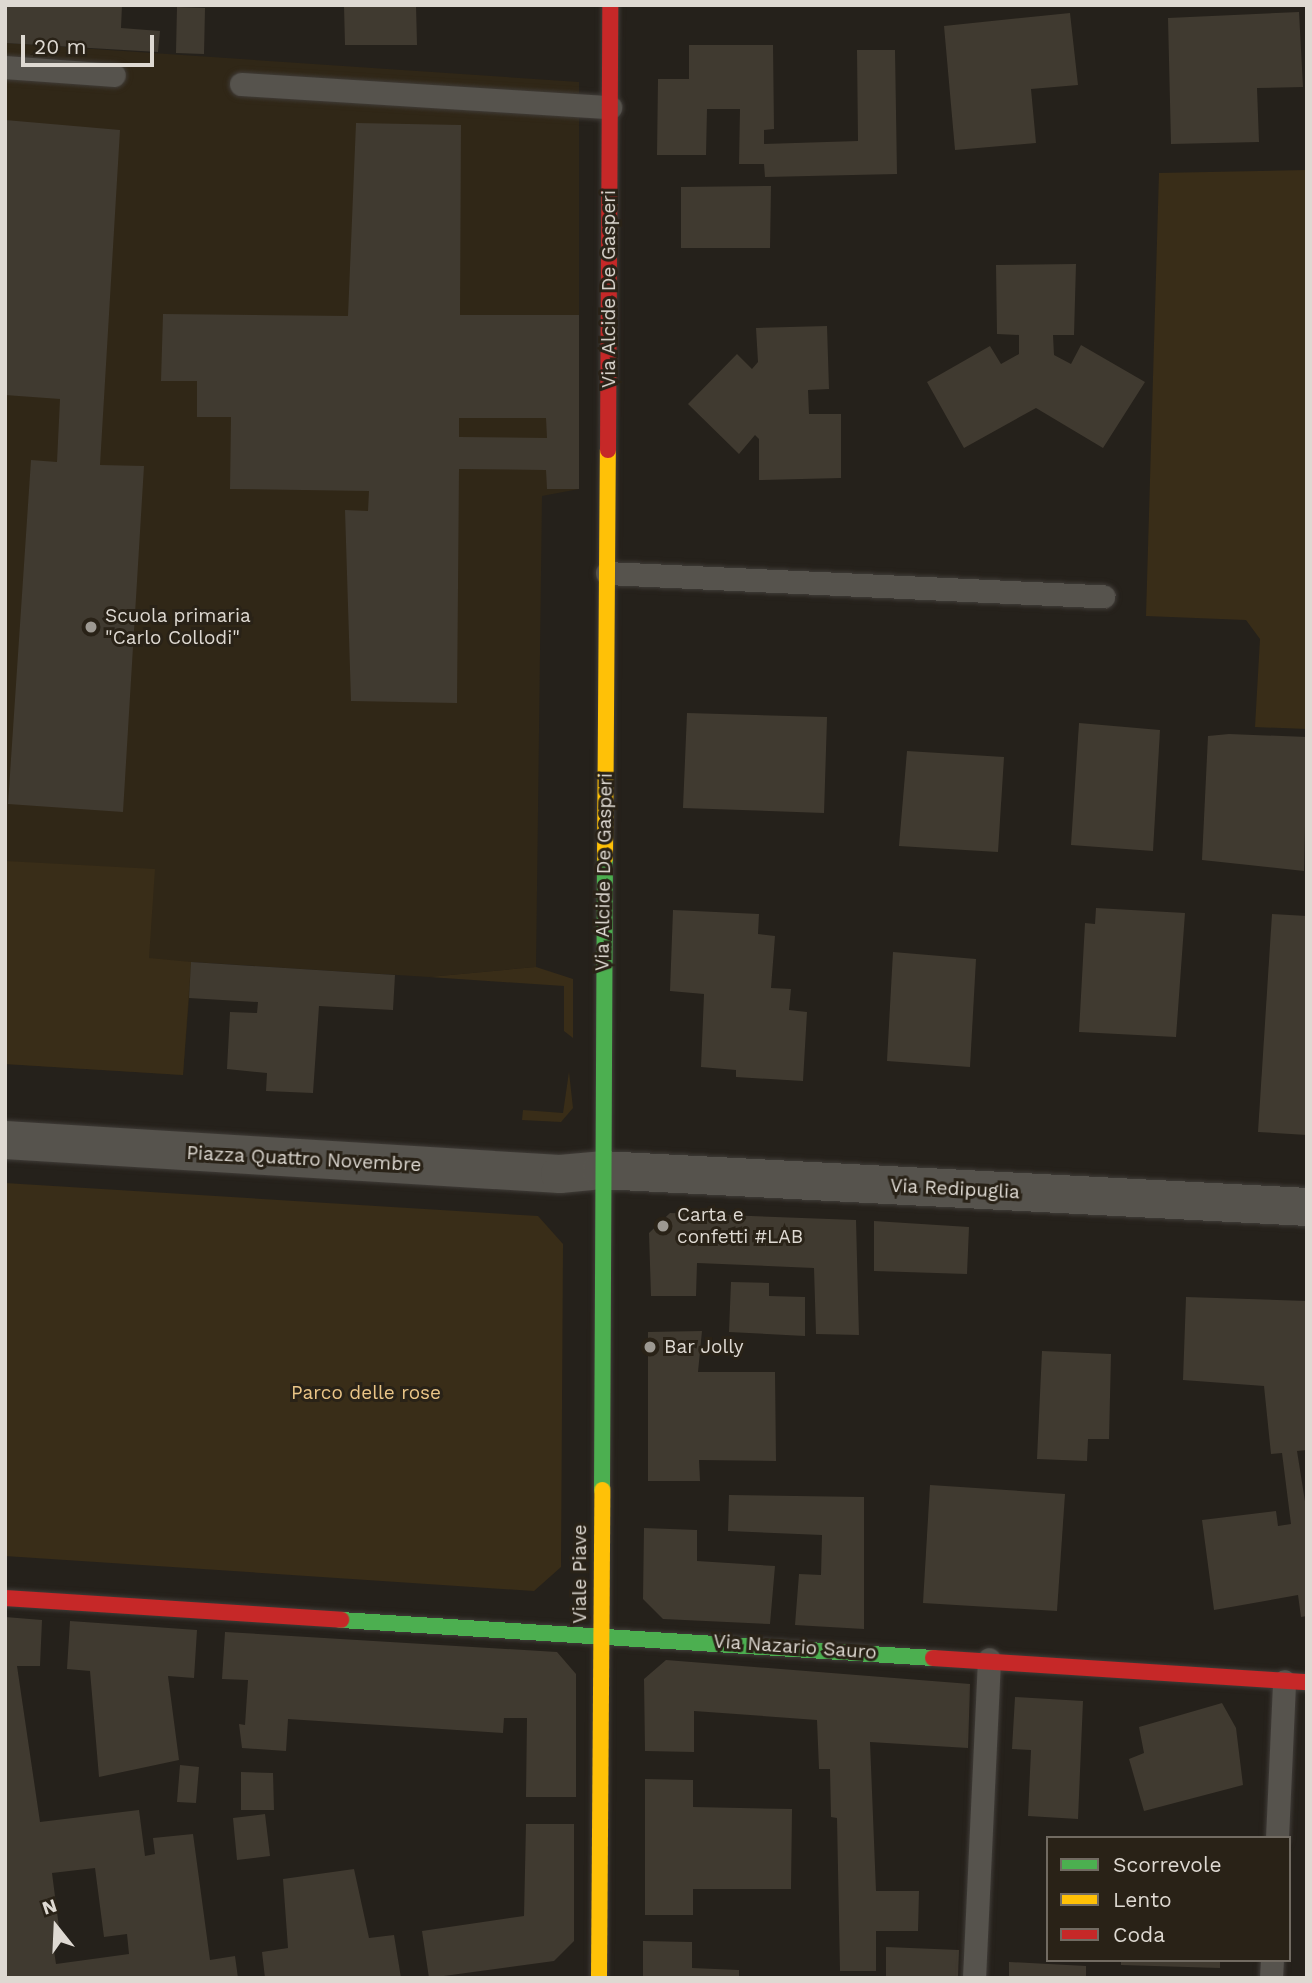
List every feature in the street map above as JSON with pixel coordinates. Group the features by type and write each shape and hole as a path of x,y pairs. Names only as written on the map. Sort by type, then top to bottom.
{"street":[{"name":"Via Alcide De Gasperi","path":"602,1170 610,5"},
{"name":"Piazza Quattro Novembre","path":"5,1140 560,1174 602,1170"},
{"name":"Via Redipuglia","path":"602,1170 1307,1207"},
{"name":"Viale Piave","path":"593,1977 601,1634 602,1170"},
{"path":"5,1598 601,1634"},
{"name":"Via Nazario Sauro","path":"601,1634 1295,1681"}],"lane":[{"path":"5,67 114,75"},
{"path":"241,84 610,107"},
{"path":"607,573 1103,596"},
{"path":"974,1978 989,1659"},
{"name":"Via Nazario Sauro","path":"1277,1836 1295,1681"}],"shaded area":[{"path":"5,43 579,82 579,489 542,496 536,967 429,977 192,962 183,1075 5,1064"}],"green space":[{"path":"1307,170 1307,729 1255,727 1260,639 1246,620 1146,616 1159,173"},
{"path":"5,861 155,869 149,958 191,962 183,1075 5,1064"},
{"path":"536,967 573,979 573,1038 564,1031 564,986 429,977"},
{"path":"569,1072 573,1108 561,1122 522,1120 523,1110 563,1113"},
{"name":"Parco delle rose","path":"5,1183 538,1216 563,1244 561,1567 534,1591 5,1556"}],"building":[{"path":"5,5 122,5 121,28 160,31 158,52 5,43"},
{"path":"344,5 416,5 417,45 345,45"},
{"path":"177,7 205,8 204,54 176,53"},
{"path":"1299,12 1303,87 1257,88 1259,142 1171,144 1168,18"},
{"path":"1070,13 1078,85 1031,89 1036,143 955,150 944,26"},
{"path":"689,45 773,45 774,129 764,130 764,144 858,141 857,50 895,50 897,174 765,177 764,164 739,164 740,109 707,109 706,155 657,155 658,79 689,79"},
{"path":"5,120 120,130 100,465 144,466 123,812 8,804 31,460 57,462 60,399 5,395"},
{"path":"356,123 461,125 460,315 579,315 579,489 547,489 546,470 459,469 457,703 351,701 345,510 368,511 369,491 230,489 231,417 197,417 197,381 161,381 163,314 348,316","holes":["459,418 546,418 547,438 459,437"]},
{"path":"771,186 770,248 681,248 681,187"},
{"path":"1076,264 1074,335 1053,335 1054,355 1071,364 1081,345 1145,382 1103,448 1036,408 964,448 927,382 990,346 1001,364 1019,354 1019,335 997,334 996,265"},
{"path":"827,326 829,389 808,390 809,414 841,414 841,478 759,480 759,439 755,435 739,454 688,404 737,354 752,369 758,362 756,328"},
{"path":"687,713 827,717 824,813 683,808"},
{"path":"1079,723 1160,730 1153,851 1071,845"},
{"path":"1229,734 1307,737 1304,871 1202,860 1208,736"},
{"path":"907,751 1004,757 998,852 899,846"},
{"path":"1096,908 1185,913 1176,1037 1079,1032 1085,923 1095,924"},
{"path":"673,910 759,914 758,934 775,936 771,988 791,989 789,1010 807,1012 803,1081 736,1077 736,1070 701,1067 704,994 670,991"},
{"path":"1272,914 1307,916 1307,1135 1258,1132"},
{"path":"893,952 976,959 970,1067 887,1061"},
{"path":"191,962 395,975 393,1010 319,1006 313,1093 266,1091 267,1073 227,1069 230,1012 257,1013 258,1002 189,998"},
{"path":"670,1213 856,1220 859,1335 816,1334 814,1268 697,1263 696,1296 651,1296 649,1233"},
{"path":"874,1221 969,1227 967,1274 874,1271"},
{"path":"731,1282 769,1283 769,1296 805,1297 805,1336 729,1332"},
{"path":"1186,1297 1307,1301 1307,1450 1297,1451 1307,1514 1307,1616 1301,1617 1298,1595 1214,1610 1202,1520 1276,1511 1278,1526 1291,1524 1282,1453 1271,1454 1264,1386 1183,1380"},
{"path":"702,1331 698,1372 775,1372 776,1461 699,1460 700,1481 648,1481 648,1332"},
{"path":"1042,1351 1111,1354 1109,1439 1088,1439 1087,1461 1037,1459"},
{"path":"930,1485 1065,1494 1057,1611 923,1603"},
{"path":"729,1495 864,1497 864,1629 795,1625 799,1574 821,1575 822,1535 728,1531"},
{"path":"644,1528 697,1530 697,1561 775,1566 770,1624 663,1619 643,1599"},
{"path":"5,1617 42,1620 40,1666 17,1666 40,1822 139,1810 145,1856 155,1854 153,1838 193,1834 210,1960 235,1956 238,1978 5,1978","holes":["95,1868 104,1937 127,1934 129,1954 56,1964 53,1944 61,1943 52,1873"]},
{"path":"70,1621 197,1630 194,1678 168,1676 179,1760 99,1777 90,1671 67,1669"},
{"path":"225,1632 557,1652 576,1674 576,1797 526,1797 527,1718 504,1718 503,1733 288,1719 286,1751 242,1748 239,1724 245,1725 248,1680 222,1679"},
{"path":"666,1660 970,1684 968,1748 870,1742 876,1891 919,1891 918,1931 876,1931 876,1971 840,1971 837,1818 831,1817 830,1769 819,1769 817,1720 694,1711 694,1752 645,1751 644,1679"},
{"path":"1015,1697 1083,1701 1078,1819 1028,1816 1031,1750 1012,1749"},
{"path":"1222,1703 1236,1728 1243,1785 1144,1811 1129,1759 1144,1753 1139,1727"},
{"path":"180,1765 199,1767 196,1803 177,1802"},
{"path":"241,1772 273,1773 274,1810 241,1810"},
{"path":"645,1779 693,1780 693,1807 792,1809 791,1889 693,1889 693,1915 645,1915"},
{"path":"265,1814 270,1856 237,1860 233,1818"},
{"path":"526,1824 574,1824 574,1941 554,1961 429,1978 422,1931 524,1916"},
{"path":"354,1869 369,1938 394,1935 401,1978 265,1978 262,1952 288,1948 283,1879"},
{"path":"643,1941 692,1942 692,1968 739,1970 739,1978 643,1978"},
{"path":"886,1947 959,1950 958,1978 886,1978"},
{"path":"1009,1962 1086,1966 1086,1978 1009,1978"},
{"path":"1121,1962 1220,1962 1220,1968 1121,1965"}],"traffic: fast":[{"path":"602,1490 605,858"},
{"path":"341,1620 933,1658"}],"traffic: slow":[{"path":"605,858 608,450"},
{"path":"599,1978 602,1490"}],"traffic: jam":[{"path":"608,450 610,5"},
{"path":"5,1598 341,1620"},
{"path":"933,1658 1307,1682"}],"place":[{"name":"Scuola primaria \"Carlo Collodi\"","path":"91,627"},
{"name":"Carta e confetti #LAB","path":"663,1226"},
{"name":"Bar Jolly","path":"650,1347"}]}
